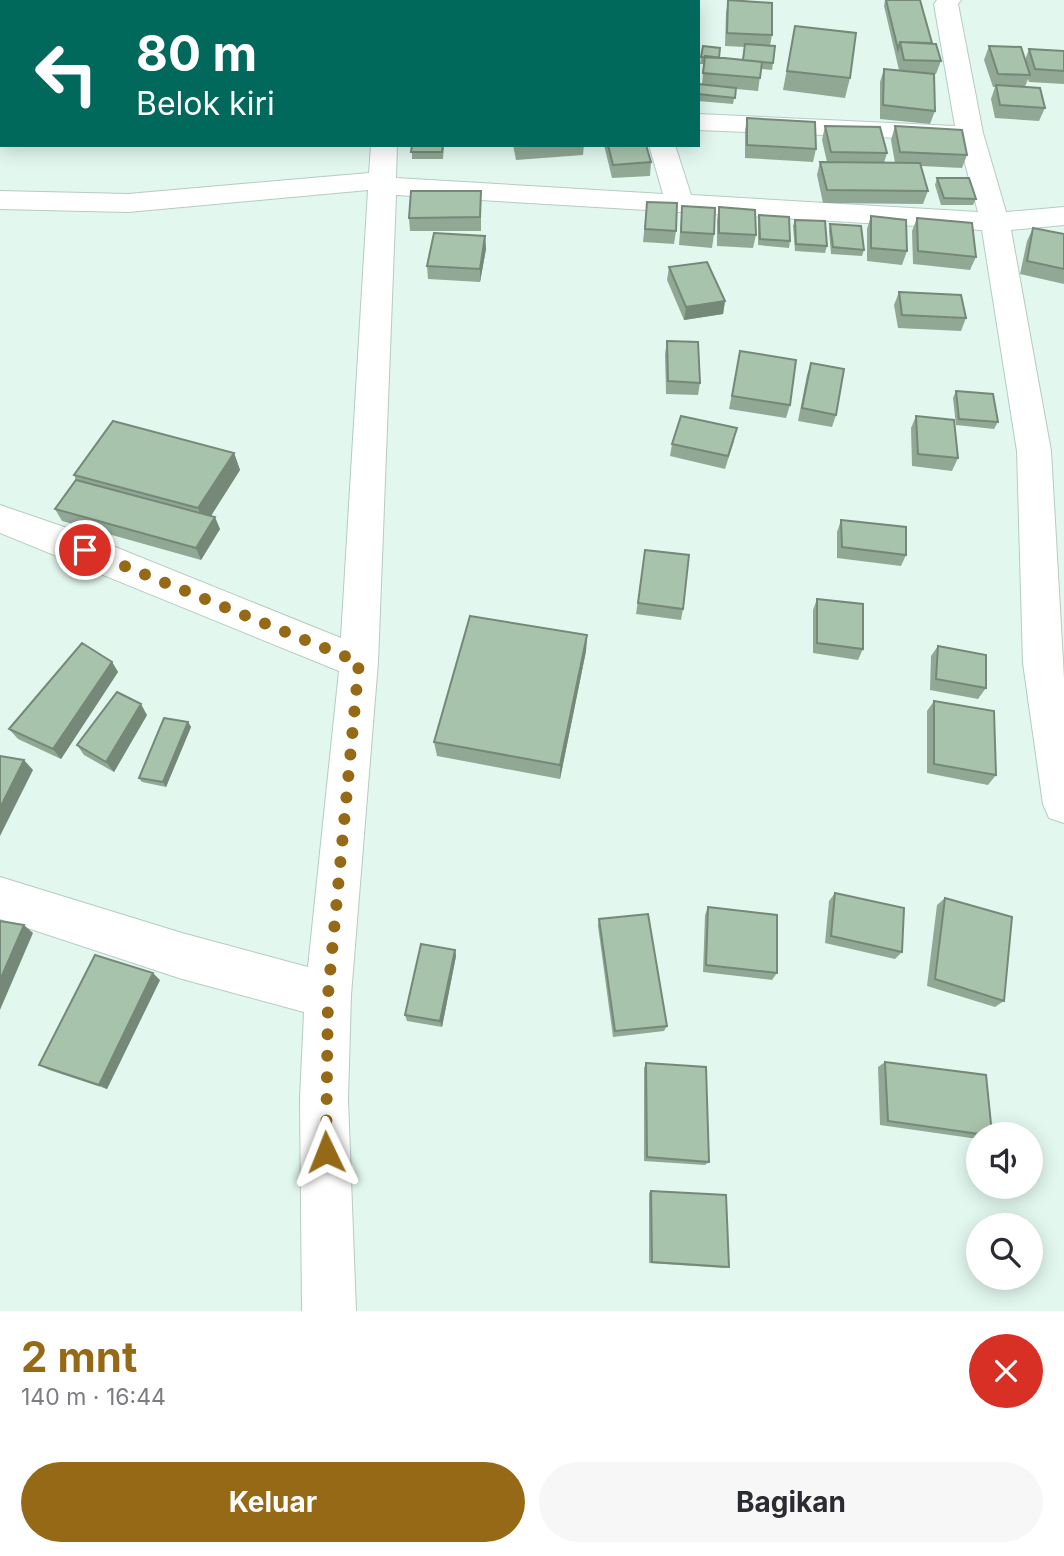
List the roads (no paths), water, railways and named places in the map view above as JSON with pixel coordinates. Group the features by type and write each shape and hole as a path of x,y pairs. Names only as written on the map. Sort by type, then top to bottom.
{"street":[{"path":"949,0 946,4 970,132 995,222 1034,452 1042,663 1064,804"},
{"path":"700,122 970,132"},
{"path":"329,1311 324,1099 328,995 359,662 384,147"},
{"path":"663,147 679,201"},
{"path":"0,201 128,203 381,183 995,222 1064,216"},
{"path":"0,519 60,540 359,662"},
{"path":"0,898 170,952 328,995"}]}
